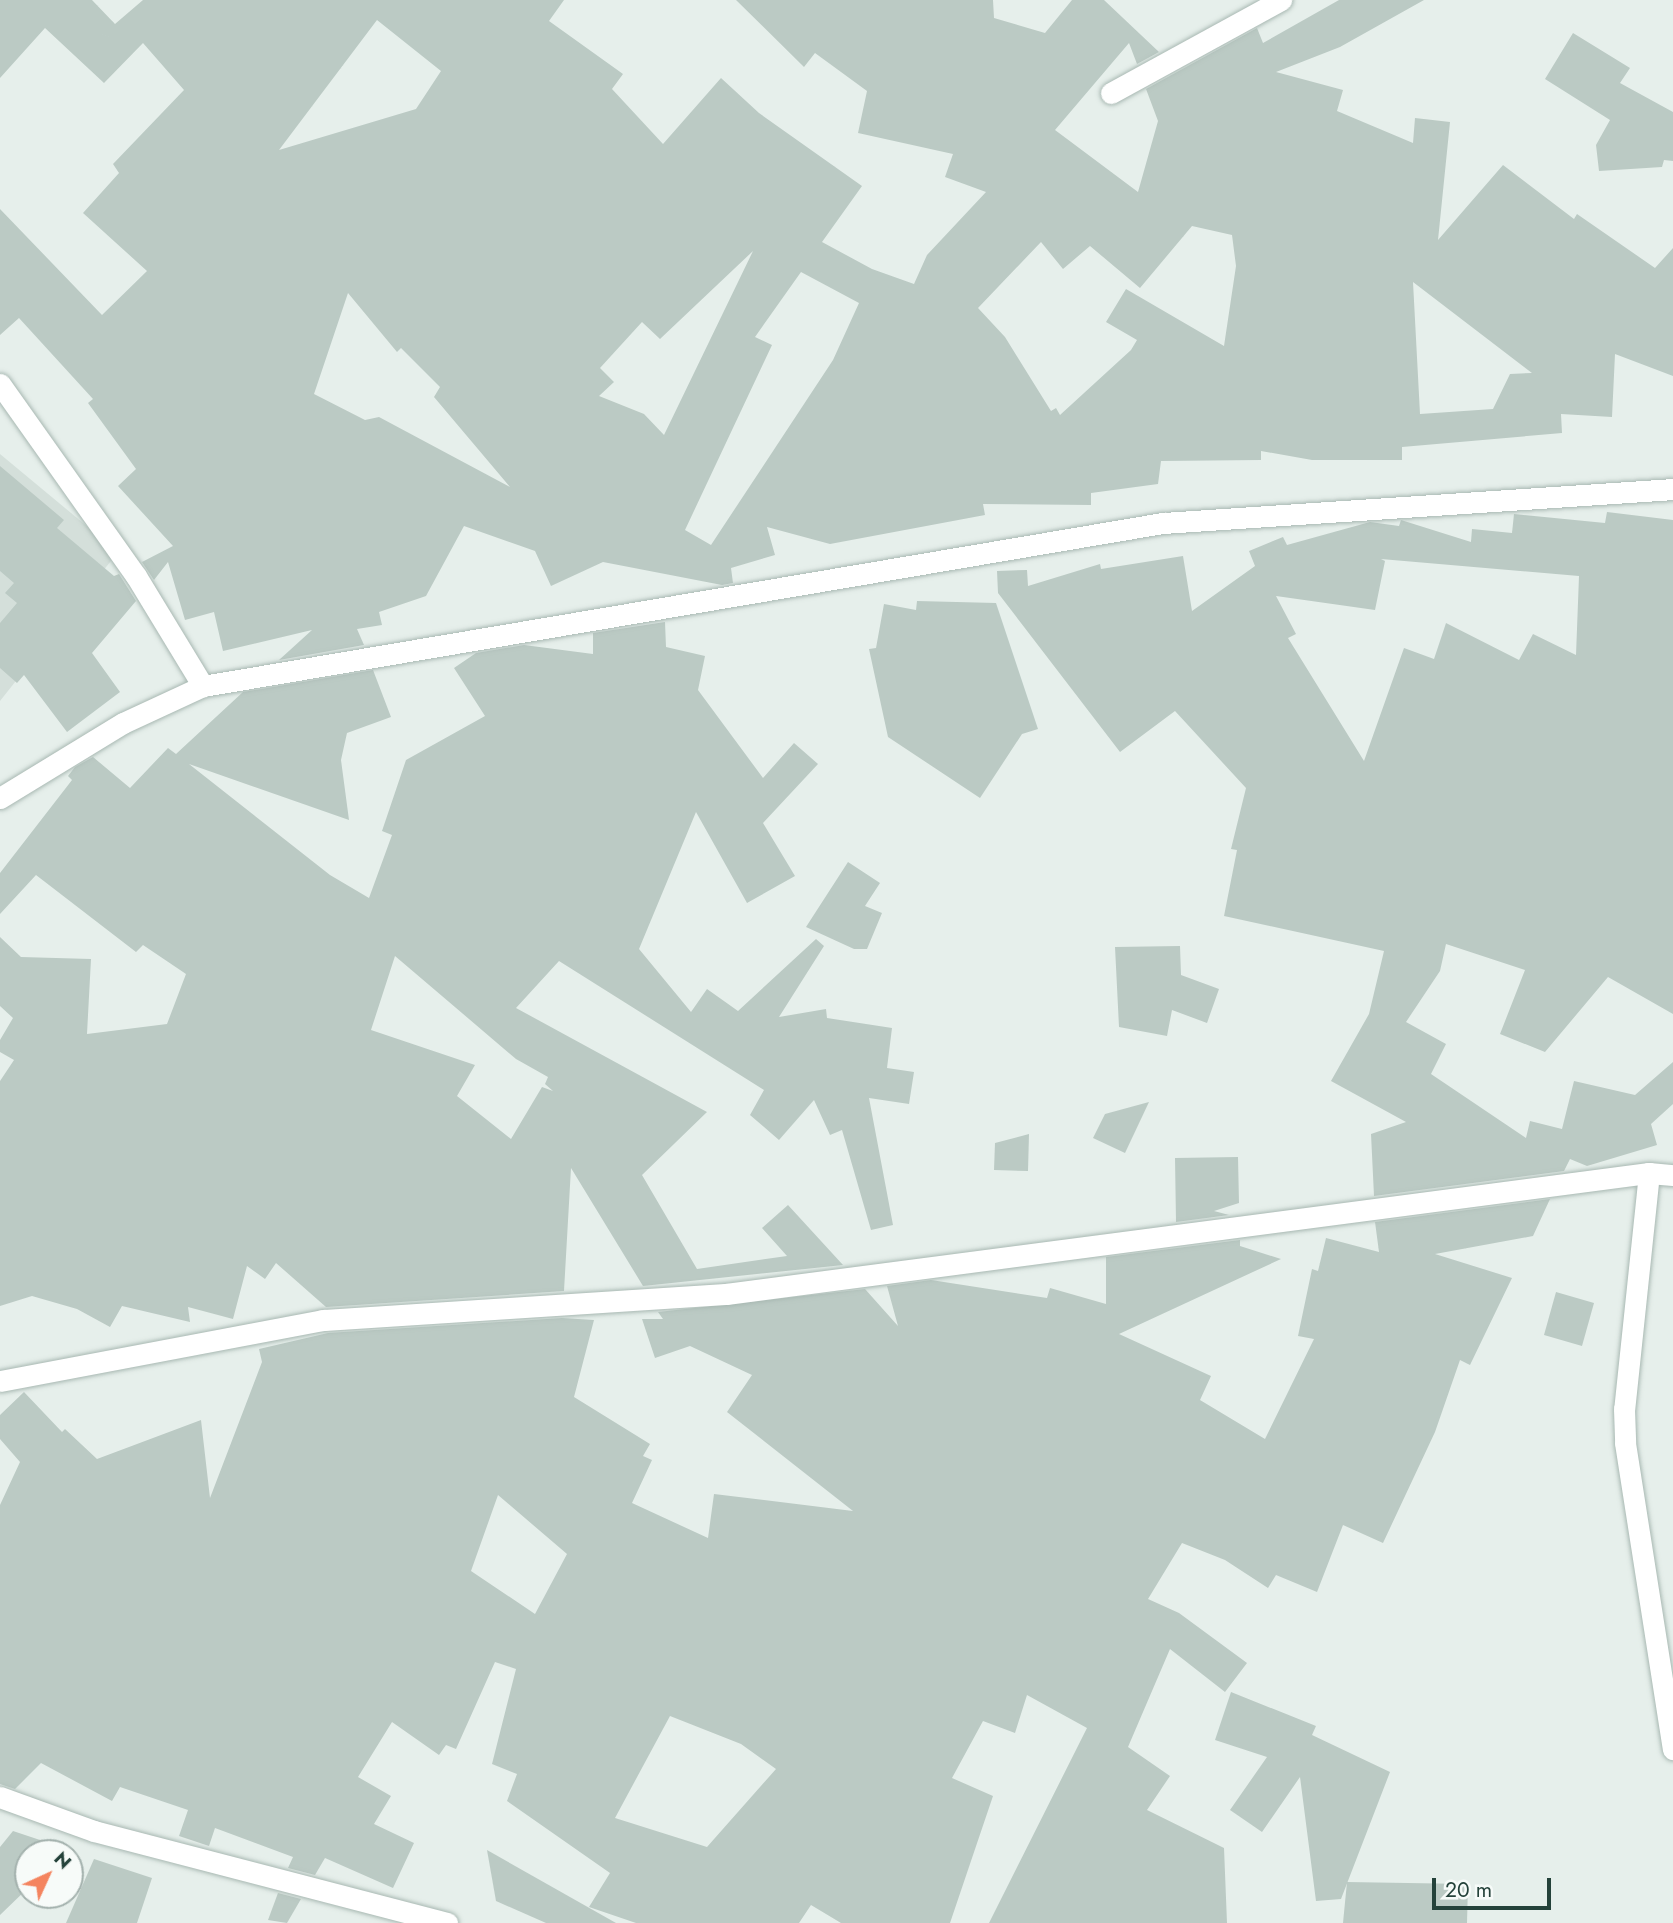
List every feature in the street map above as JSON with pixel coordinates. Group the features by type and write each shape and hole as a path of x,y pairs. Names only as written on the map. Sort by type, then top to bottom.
{"street":[{"path":"1111,93 1281,0"},
{"path":"0,384 136,576 203,686"},
{"path":"0,798 123,723 203,686 1163,523 1673,489"},
{"path":"0,1381 323,1320 726,1294 1649,1172 1673,1175"},
{"path":"1649,1172 1624,1409 1625,1443 1673,1749"},
{"path":"0,1797 94,1831 447,1923"}],"shaded area":[{"path":"0,454 118,552 0,701"}],"building":[{"path":"0,0 92,0 115,24 143,0 564,0 549,21 623,74 612,89 663,144 721,78 759,113 862,186 822,242 872,269 914,284 927,255 986,192 945,177 953,154 858,133 867,91 815,53 804,67 736,0 993,0 994,18 1045,33 1072,0 1104,0 1159,52 1137,64 1129,43 1055,130 1138,192 1158,121 1146,89 1257,28 1263,43 1339,0 1424,0 1340,47 1276,72 1343,90 1337,111 1413,143 1415,118 1450,122 1438,240 1503,165 1574,219 1577,214 1655,268 1673,248 1673,376 1615,354 1612,417 1561,414 1562,433 1402,447 1402,460 1312,460 1261,451 1261,460 1161,461 1158,484 1091,493 1091,505 983,504 985,515 830,544 767,527 775,555 731,568 733,583 722,585 603,562 551,586 535,551 464,526 426,596 379,612 382,625 357,629 364,645 279,660 312,630 223,651 214,612 185,620 168,562 154,580 142,562 173,546 118,486 136,469 88,403 93,399 19,318 0,335 0,209 102,315 147,271 83,213 119,173 113,164 184,90 143,43 104,83 45,28 0,78","holes":["377,20 441,71 416,109 279,150","1192,226 1232,235 1236,266 1224,346 1126,289 1106,322 1137,340 1131,350 1060,415 1056,408 1051,411 1005,337 978,308 1041,242 1063,269 1090,246 1140,288","753,251 664,435 644,414 599,396 614,382 600,368 642,322 660,339","801,272 859,303 833,360 711,545 685,530 772,345 755,337","1413,282 1532,373 1510,374 1493,409 1420,414","348,293 397,352 401,348 440,387 434,397 510,487 379,417 365,420 314,394"]},
{"path":"1573,33 1630,68 1620,83 1673,112 1673,161 1664,160 1662,167 1599,171 1596,145 1610,120 1545,79"},
{"path":"0,466 64,520 57,528 114,576 119,574 136,601 92,653 120,692 67,732 24,675 17,683 0,668 0,623 17,603 5,593 14,583 0,571"},
{"path":"1607,512 1673,520 1673,1014 1608,977 1545,1052 1500,1034 1525,970 1446,944 1440,971 1406,1022 1446,1044 1431,1074 1526,1138 1530,1121 1562,1129 1574,1081 1635,1095 1673,1062 1673,1104 1651,1124 1657,1145 1587,1166 1570,1159 1564,1171 1374,1196 1371,1134 1406,1122 1331,1081 1369,1014 1384,951 1224,916 1237,850 1231,849 1246,788 1175,711 1120,752 998,593 997,571 1027,570 1028,586 1100,564 1101,569 1183,556 1192,611 1255,566 1249,551 1283,537 1287,545 1370,522 1399,526 1401,520 1471,542 1472,529 1512,533 1514,514 1605,523","holes":["1381,559 1579,576 1576,655 1533,634 1519,660 1446,623 1434,659 1404,648 1364,761 1288,638 1296,634 1276,596 1375,610 1385,561"]},
{"path":"917,601 996,603 1038,729 1022,734 980,798 888,737 869,649 876,648 884,604 916,610"},
{"path":"665,622 666,647 705,656 698,690 763,778 794,743 818,764 763,823 795,876 747,903 696,812 639,949 691,1012 707,989 738,1011 816,939 824,946 779,1017 826,1009 827,1018 892,1028 887,1068 914,1072 909,1104 869,1098 893,1225 871,1230 842,1130 830,1135 814,1100 779,1140 750,1115 764,1090 559,961 516,1008 707,1112 642,1175 697,1269 787,1256 762,1228 788,1205 843,1265 643,1286 571,1168 564,1291 326,1307 276,1263 265,1279 247,1266 233,1319 188,1307 190,1322 122,1306 110,1327 77,1309 32,1296 0,1306 0,1081 14,1060 0,1052 0,1040 13,1018 0,1006 0,937 21,957 91,959 87,1034 167,1024 186,974 143,945 136,952 36,875 0,914 0,873 72,780 68,776 75,767 93,757 130,788 168,748 176,754 243,692 373,670 391,717 347,733 341,760 349,820 189,764 330,875 369,898 392,835 382,831 406,760 485,716 454,668 476,653 524,645 593,654 593,633","holes":["395,956 516,1059 548,1077 545,1084 553,1091 542,1087 511,1139 457,1096 475,1065 371,1030"]},
{"path":"848,862 880,883 865,906 882,913 867,949 854,949 806,927"},
{"path":"1180,946 1181,975 1219,989 1207,1023 1172,1010 1167,1036 1119,1027 1115,947"},
{"path":"1149,1102 1125,1153 1093,1138 1105,1114"},
{"path":"1029,1134 1028,1171 994,1170 995,1143"},
{"path":"1238,1157 1239,1203 1214,1211 1229,1215 1176,1222 1175,1158"},
{"path":"1550,1199 1533,1236 1435,1254 1512,1278 1470,1365 1460,1360 1435,1432 1383,1543 1343,1525 1317,1592 1276,1575 1268,1588 1225,1560 1182,1543 1148,1599 1179,1613 1247,1663 1225,1692 1170,1649 1128,1747 1170,1776 1147,1810 1224,1848 1227,1923 989,1923 1087,1728 1027,1695 1015,1733 983,1721 952,1778 993,1796 950,1923 841,1923 811,1905 799,1923 636,1923 589,1907 610,1873 507,1801 517,1774 492,1764 516,1669 495,1662 456,1749 446,1745 439,1755 392,1722 358,1777 391,1796 374,1824 414,1843 393,1888 325,1858 315,1875 288,1868 293,1857 215,1828 209,1846 179,1836 188,1810 120,1787 112,1801 41,1763 15,1789 0,1784 0,1505 20,1462 0,1439 0,1415 24,1392 62,1432 65,1429 97,1459 201,1420 210,1498 262,1362 259,1349 328,1333 562,1318 594,1320 574,1397 650,1444 643,1456 652,1460 632,1503 708,1538 714,1494 853,1511 727,1412 752,1375 690,1346 655,1358 642,1319 663,1319 658,1312 865,1289 898,1326 887,1286 931,1280 1047,1298 1050,1288 1106,1304 1106,1257 1240,1240 1240,1246 1281,1259 1119,1334 1211,1376 1200,1400 1265,1439 1314,1339 1298,1336 1312,1269 1318,1271 1326,1238 1379,1252 1375,1222","holes":["498,1495 567,1554 535,1614 471,1571","670,1716 741,1744 776,1769 707,1847 615,1818"]},
{"path":"1556,1292 1594,1303 1582,1346 1544,1335"},
{"path":"1231,1692 1316,1726 1312,1735 1390,1772 1341,1899 1316,1901 1300,1777 1262,1832 1230,1810 1267,1757 1215,1740"},
{"path":"13,1831 37,1839 14,1839 14,1902 0,1915 0,1847"},
{"path":"487,1850 616,1923 546,1923 496,1901"},
{"path":"94,1859 152,1878 137,1923 66,1923 72,1909 84,1909 84,1882"},
{"path":"1347,1882 1468,1884 1467,1923 1343,1923"},
{"path":"278,1893 301,1899 287,1923 268,1920"}]}
